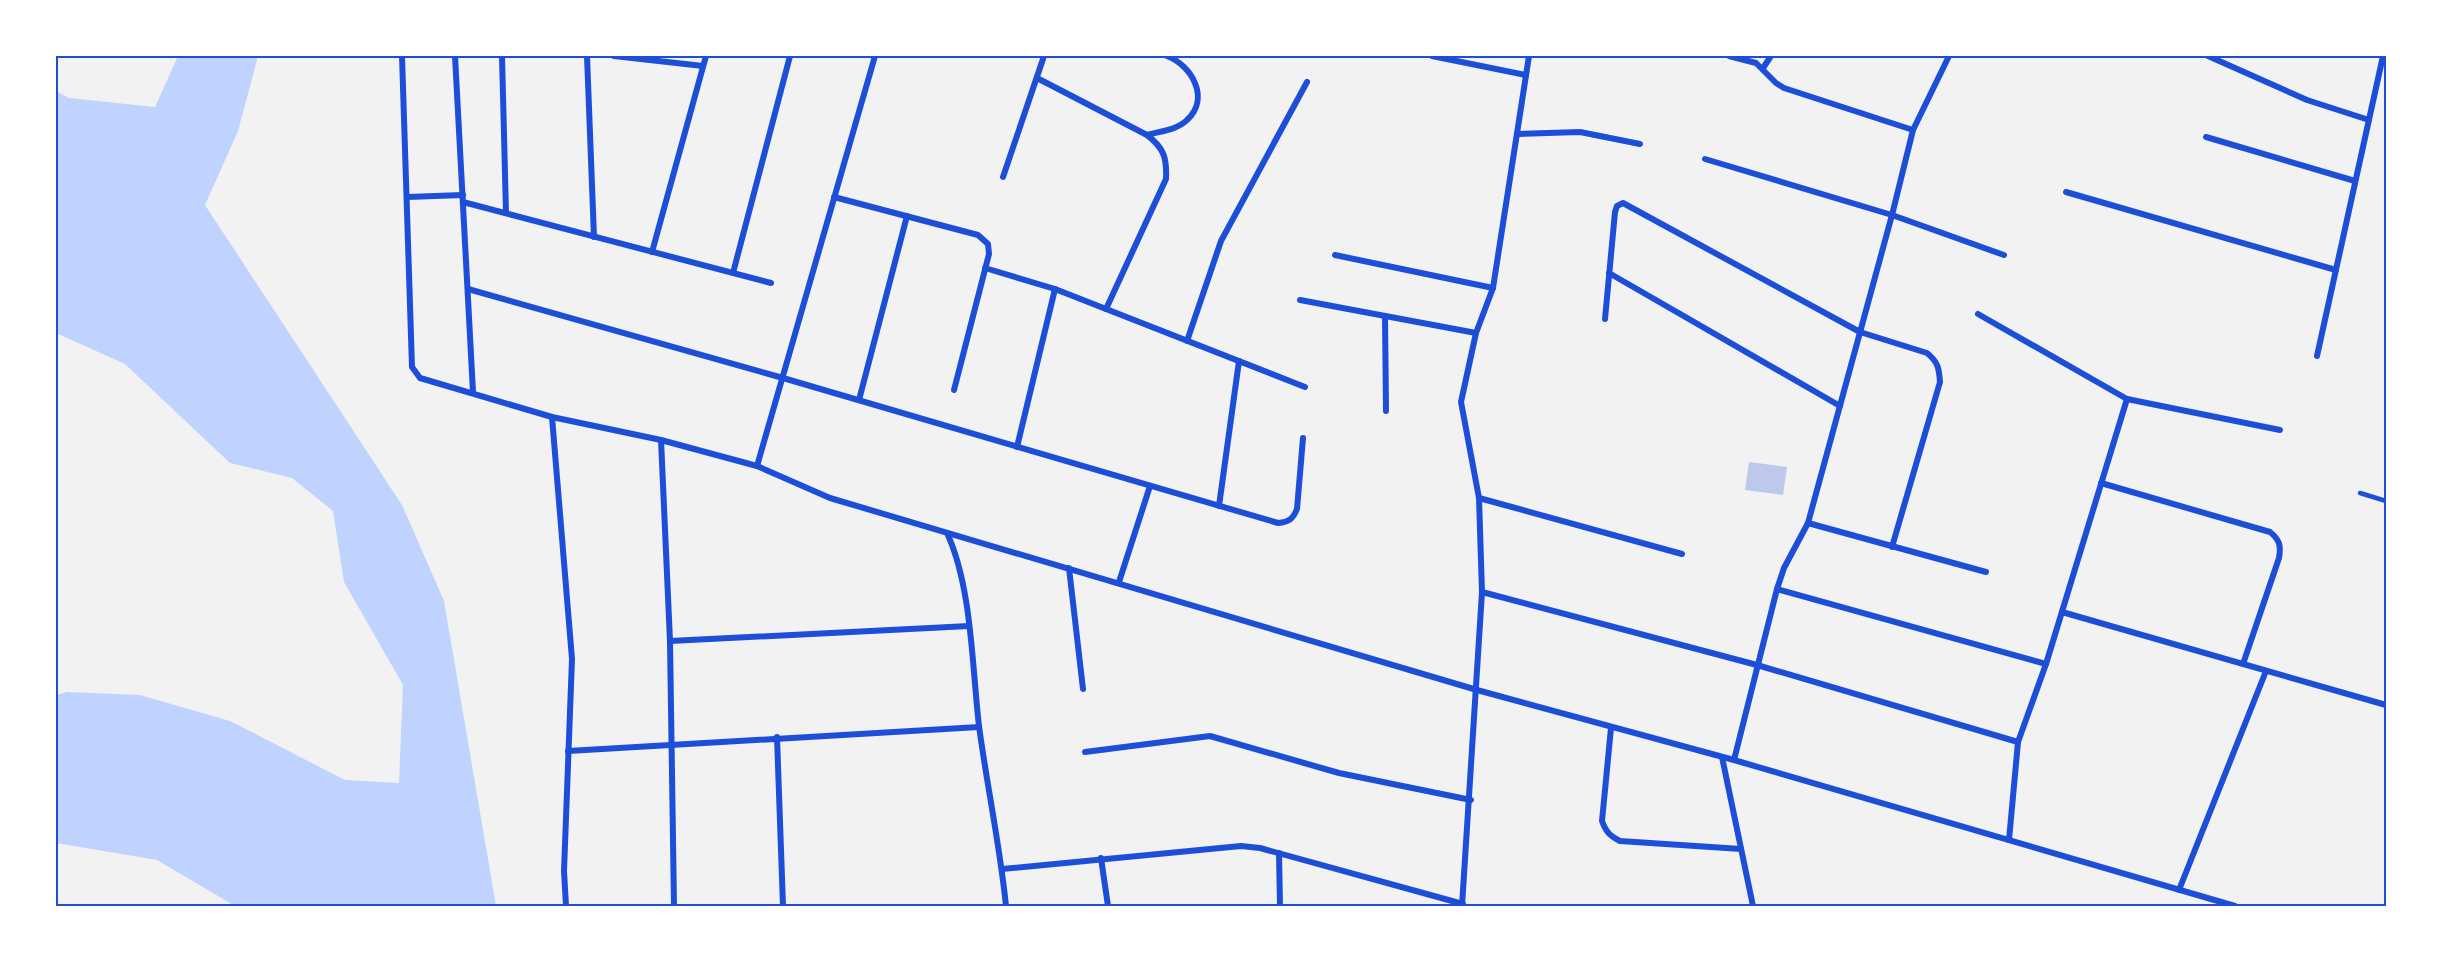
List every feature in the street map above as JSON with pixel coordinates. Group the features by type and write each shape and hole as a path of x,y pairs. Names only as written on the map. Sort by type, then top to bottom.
{"street":[{"path":"402,56 412,367 420,378 552,417 661,440 758,466 830,498 947,533 1119,582 1477,690 1734,760 2235,906"},
{"path":"455,56 473,392"},
{"path":"502,56 506,213"},
{"path":"587,56 594,237"},
{"path":"614,56 703,66"},
{"path":"652,252 706,56"},
{"path":"733,273 790,56"},
{"path":"758,466 875,56"},
{"path":"1003,177 1044,56"},
{"path":"1147,135 1177,128 1189,119 1196,100 1197,87 1192,74 1185,65 1167,56"},
{"path":"1432,56 1526,75"},
{"path":"1002,869 1226,845 1260,848 1462,905 1471,800 1482,592 1479,498 1461,402 1476,333 1493,288 1529,56"},
{"path":"1729,56 1763,68 1776,83 1784,88 1913,130"},
{"path":"1763,68 1770,56"},
{"path":"1734,760 1777,589 1784,568 1808,523 1893,215 1913,130 1949,56"},
{"path":"2208,56 2307,100 2369,120"},
{"path":"2317,356 2383,56"},
{"path":"1036,78 1147,135 1164,151 1167,161 1166,179 1106,309"},
{"path":"1187,341 1221,241 1307,82"},
{"path":"1517,134 1580,132 1640,144"},
{"path":"2206,137 2355,181"},
{"path":"1705,159 1893,215 2004,255"},
{"path":"2066,192 2336,270"},
{"path":"407,197 463,199 506,213 771,283"},
{"path":"834,197 984,239 988,244 989,254 954,390"},
{"path":"1605,319 1615,212 1617,206 1623,203 1860,332 1927,354 1935,360 1939,368 1940,382 1892,547"},
{"path":"859,400 907,216"},
{"path":"1335,255 1493,288"},
{"path":"985,268 1055,289 1305,387"},
{"path":"1609,273 1840,406"},
{"path":"468,289 859,400 1278,524 1294,517 1303,438"},
{"path":"1017,447 1055,289"},
{"path":"1300,300 1476,333"},
{"path":"1978,314 2127,399 2280,430"},
{"path":"1385,316 1386,411"},
{"path":"1220,506 1239,361"},
{"path":"2009,840 2018,742 2046,664 2127,399"},
{"path":"552,417 572,659 564,871 566,906"},
{"path":"661,440 670,641 674,906"},
{"path":"2101,483 2270,532 2277,538 2281,546 2279,558 2243,664"},
{"path":"1119,582 1150,486"},
{"path":"1479,498 1682,554"},
{"path":"1808,523 1986,572"},
{"path":"947,533 956,553 969,626 979,727 1006,906"},
{"path":"1070,568 1083,689"},
{"path":"1777,589 2046,664"},
{"path":"1482,592 1757,665 2018,742"},
{"path":"2062,612 2386,705"},
{"path":"670,641 969,626"},
{"path":"2179,890 2266,671"},
{"path":"568,751 979,727"},
{"path":"1611,728 1602,821 1605,830 1612,837 1620,841 1741,849"},
{"path":"777,737 783,906"},
{"path":"1085,752 1200,737 1223,738 1339,773 1471,800"},
{"path":"1722,757 1753,906"},
{"path":"1279,853 1280,906"},
{"path":"1101,858 1108,906"}],"lane":[{"path":"2360,493 2386,501"}],"water":[{"path":"178,56 258,56 238,131 205,205 402,505 444,601 496,906 235,906 157,860 56,843 56,695 67,692 140,695 230,721 345,780 399,783 403,685 344,582 333,511 292,478 230,463 125,364 56,333 56,91 69,98 155,107"}],"building":[{"path":"1749,462 1787,467 1783,495 1745,490"}]}
